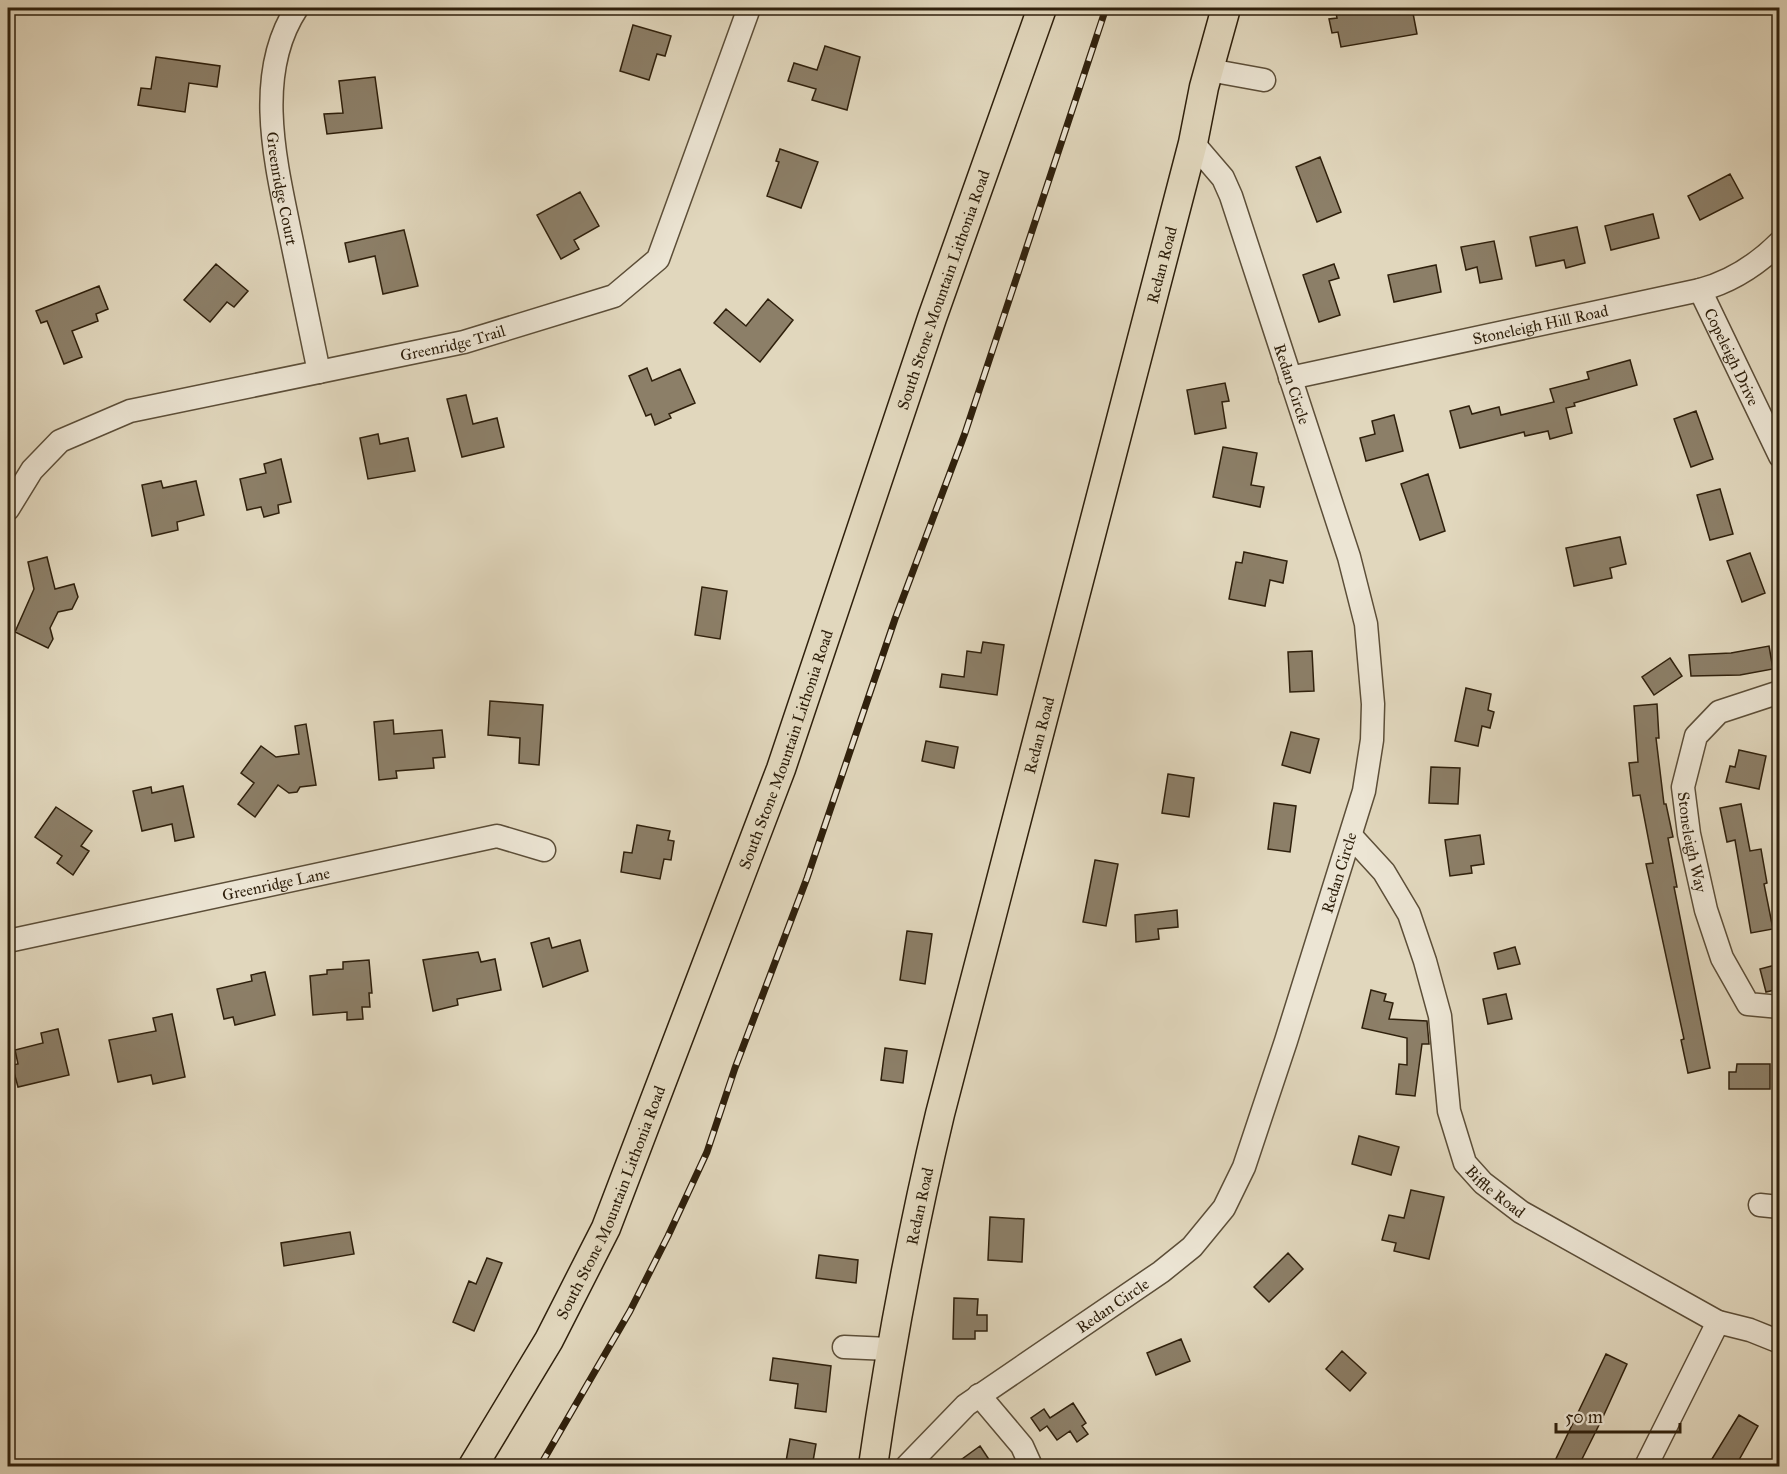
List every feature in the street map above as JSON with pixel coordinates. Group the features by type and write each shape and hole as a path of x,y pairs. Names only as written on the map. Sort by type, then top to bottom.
{"main road":[{"name":"South Stone Mountain Lithonia Road","path":"473,1467 549,1340 606,1228 781,769 932,318 1041,8"},
{"name":"Redan Road","path":"873,1467 890,1349 912,1230 940,1114 1194,143 1209,70 1226,8"}],"street":[{"name":"Greenridge Court","path":"297,8 285,26 273,79 272,147 319,372"},
{"name":"Greenridge Trail","path":"8,509 32,470 60,441 130,411 464,342 614,296 658,259 749,8"},
{"path":"1209,70 1264,80"},
{"name":"Redan Circle","path":"913,1464 979,1395 1161,1272 1192,1247 1224,1208 1244,1167 1364,791 1372,740 1373,704 1366,624 1349,557 1231,196 1223,178 1194,143"},
{"name":"Stoneleigh Hill Road","path":"1290,378 1700,290 1739,273 1779,242"},
{"name":"Copeleigh Drive","path":"1700,290 1779,456"},
{"name":"Stoneleigh Way","path":"1779,692 1719,712 1696,736 1683,787 1689,834 1706,910 1722,958 1748,1004 1779,1006"},
{"name":"Greenridge Lane","path":"8,941 497,836 544,849"},
{"name":"Biffle Road","path":"1351,836 1384,872 1409,914 1440,1016 1449,1111 1465,1163 1483,1183 1521,1212 1718,1322 1750,1330 1779,1342"},
{"path":"1646,1467 1718,1322"},
{"path":"844,1347 890,1349"},
{"path":"979,1395 1022,1446 1031,1467"}],"building":[{"path":"1335,8 1412,8 1417,34 1341,47 1338,32 1332,33 1329,19 1337,18"},
{"path":"633,25 671,36 665,56 657,54 649,80 620,71"},
{"path":"825,46 860,57 847,110 812,100 816,89 788,81 794,63 817,70"},
{"path":"156,57 220,66 217,87 189,83 185,112 138,105 141,88 151,89"},
{"path":"375,77 382,128 327,134 324,114 343,113 339,81"},
{"path":"780,149 818,162 801,208 767,196 779,162 776,161"},
{"path":"1320,157 1341,212 1317,222 1296,167"},
{"path":"1730,174 1743,198 1700,220 1688,196"},
{"path":"580,192 599,226 574,240 579,249 561,259 537,215"},
{"path":"1653,214 1659,238 1611,250 1605,226"},
{"path":"1577,227 1585,263 1566,268 1564,260 1536,266 1530,237"},
{"path":"404,230 418,286 383,294 375,256 349,262 345,243"},
{"path":"1494,241 1502,279 1480,283 1477,267 1466,270 1461,247"},
{"path":"216,264 248,291 234,307 227,302 210,322 184,300"},
{"path":"1334,264 1339,278 1329,281 1340,315 1319,322 1303,275"},
{"path":"1436,265 1441,292 1394,302 1388,275"},
{"path":"99,286 108,309 96,314 98,321 72,331 82,357 64,364 47,321 41,323 36,311"},
{"path":"768,299 793,320 760,362 714,323 726,309 746,326"},
{"path":"1630,360 1637,385 1574,403 1575,406 1566,408 1572,433 1550,439 1548,431 1525,436 1524,432 1460,448 1450,411 1469,406 1472,414 1499,407 1501,415 1554,402 1550,389 1589,379 1587,372"},
{"path":"647,368 652,381 680,369 695,403 669,414 671,418 655,425 651,414 646,416 629,376"},
{"path":"1225,383 1229,401 1222,402 1226,428 1195,434 1187,390"},
{"path":"466,395 473,424 497,418 504,447 462,457 447,399"},
{"path":"1696,411 1713,459 1691,467 1674,419"},
{"path":"1394,415 1403,451 1366,461 1360,438 1375,434 1372,421"},
{"path":"378,434 380,444 408,438 415,471 368,479 360,438"},
{"path":"1223,447 1257,453 1251,485 1264,487 1260,507 1213,497"},
{"path":"281,459 291,502 278,505 279,513 264,517 261,507 247,510 240,479 266,473 264,464"},
{"path":"1428,474 1445,531 1420,540 1401,484"},
{"path":"161,481 163,488 196,481 204,515 177,522 178,530 152,536 142,485"},
{"path":"1720,489 1733,534 1710,540 1697,495"},
{"path":"1620,537 1626,564 1610,568 1612,578 1574,586 1566,548"},
{"path":"1244,552 1287,561 1283,583 1270,580 1265,606 1229,599 1236,562 1242,563"},
{"path":"1750,553 1765,593 1742,602 1727,561"},
{"path":"47,557 55,589 74,584 78,597 72,609 58,612 50,628 53,639 48,648 15,632 34,589 28,562"},
{"path":"702,587 727,591 720,639 695,635"},
{"path":"983,642 1004,645 997,695 940,687 942,674 964,677 967,651 981,653"},
{"path":"1769,646 1773,669 1740,675 1691,676 1689,655 1731,653"},
{"path":"1312,651 1314,691 1290,692 1288,652"},
{"path":"1670,658 1682,676 1654,695 1642,677"},
{"path":"1466,688 1491,694 1488,710 1494,712 1490,728 1482,726 1478,746 1455,741"},
{"path":"490,701 543,705 539,765 519,763 520,738 488,735"},
{"path":"1657,704 1659,738 1656,738 1664,804 1666,804 1673,837 1668,838 1677,887 1674,887 1710,1068 1688,1073 1681,1040 1684,1039 1646,864 1653,863 1640,795 1633,796 1629,763 1638,762 1634,706"},
{"path":"393,720 394,734 442,730 445,757 433,758 434,768 396,771 397,778 379,780 374,722"},
{"path":"306,724 316,785 300,787 297,792 289,793 278,785 255,817 238,804 254,783 241,773 261,746 276,757 299,754 295,726"},
{"path":"1291,732 1319,739 1310,773 1282,765"},
{"path":"926,741 958,747 954,768 922,761"},
{"path":"1739,750 1766,756 1759,789 1726,782 1730,766 1735,767"},
{"path":"1431,767 1460,768 1458,804 1429,803"},
{"path":"1168,774 1194,778 1189,817 1162,813"},
{"path":"183,786 194,837 175,841 172,824 142,831 133,791 151,787 152,793"},
{"path":"1274,803 1296,806 1290,852 1268,849"},
{"path":"1741,804 1750,851 1761,849 1767,883 1764,884 1773,929 1751,933 1735,840 1727,842 1720,808"},
{"path":"56,807 92,831 81,846 89,851 73,875 57,863 62,856 35,837"},
{"path":"637,825 670,831 668,840 674,841 671,860 664,859 660,879 621,872 624,852 632,853"},
{"path":"1480,835 1484,864 1471,866 1472,873 1450,876 1445,840"},
{"path":"1095,860 1118,864 1106,926 1083,922"},
{"path":"1177,910 1178,927 1158,929 1159,939 1136,942 1135,915"},
{"path":"907,931 932,934 925,984 900,980"},
{"path":"549,938 552,948 580,940 588,971 543,987 531,943"},
{"path":"1515,947 1520,964 1498,969 1494,953"},
{"path":"478,952 481,962 495,959 501,990 457,999 458,1005 433,1011 423,960"},
{"path":"369,960 372,993 369,993 370,1007 362,1007 363,1019 347,1020 347,1012 313,1015 310,976 327,974 327,970 343,969 343,962"},
{"path":"1779,964 1779,989 1766,992 1760,969"},
{"path":"265,972 275,1015 235,1025 233,1017 224,1019 217,989 252,981 251,975"},
{"path":"1371,990 1386,994 1384,1001 1393,1003 1389,1019 1427,1021 1429,1044 1422,1044 1415,1096 1396,1094 1399,1064 1407,1065 1407,1038 1362,1028"},
{"path":"1506,994 1512,1019 1488,1024 1483,999"},
{"path":"172,1014 185,1077 153,1084 151,1075 118,1082 109,1040 156,1031 153,1018"},
{"path":"58,1029 69,1075 18,1087 12,1065 18,1064 15,1050 43,1043 41,1033"},
{"path":"885,1048 907,1051 903,1083 881,1080"},
{"path":"1737,1064 1770,1064 1770,1089 1729,1089 1729,1072 1736,1072"},
{"path":"1359,1136 1399,1147 1391,1175 1352,1164"},
{"path":"1411,1190 1444,1197 1429,1259 1394,1251 1396,1243 1382,1240 1389,1215 1404,1218"},
{"path":"990,1217 1024,1219 1022,1262 988,1260"},
{"path":"350,1232 354,1254 284,1266 281,1243"},
{"path":"1288,1253 1303,1269 1269,1302 1254,1287"},
{"path":"819,1255 858,1260 856,1283 816,1278"},
{"path":"487,1258 502,1263 474,1331 453,1322 469,1281 476,1284"},
{"path":"954,1298 978,1299 977,1315 987,1315 987,1331 975,1331 975,1339 953,1339"},
{"path":"1181,1339 1190,1361 1156,1375 1147,1353"},
{"path":"1342,1351 1366,1373 1350,1391 1326,1369"},
{"path":"1606,1354 1627,1364 1602,1419 1578,1467 1552,1467"},
{"path":"773,1358 831,1366 826,1412 795,1408 798,1384 770,1380"},
{"path":"1073,1403 1086,1423 1082,1426 1088,1434 1077,1442 1070,1431 1057,1440 1047,1426 1040,1431 1031,1418 1044,1409 1050,1418"},
{"path":"1739,1415 1758,1426 1735,1467 1707,1467"},
{"path":"790,1439 816,1444 812,1467 785,1467"},
{"path":"980,1446 994,1467 951,1467"}],"railway":[{"path":"540,1466 630,1311 707,1152 735,1068 807,878 895,619 965,433 1106,8"}]}
